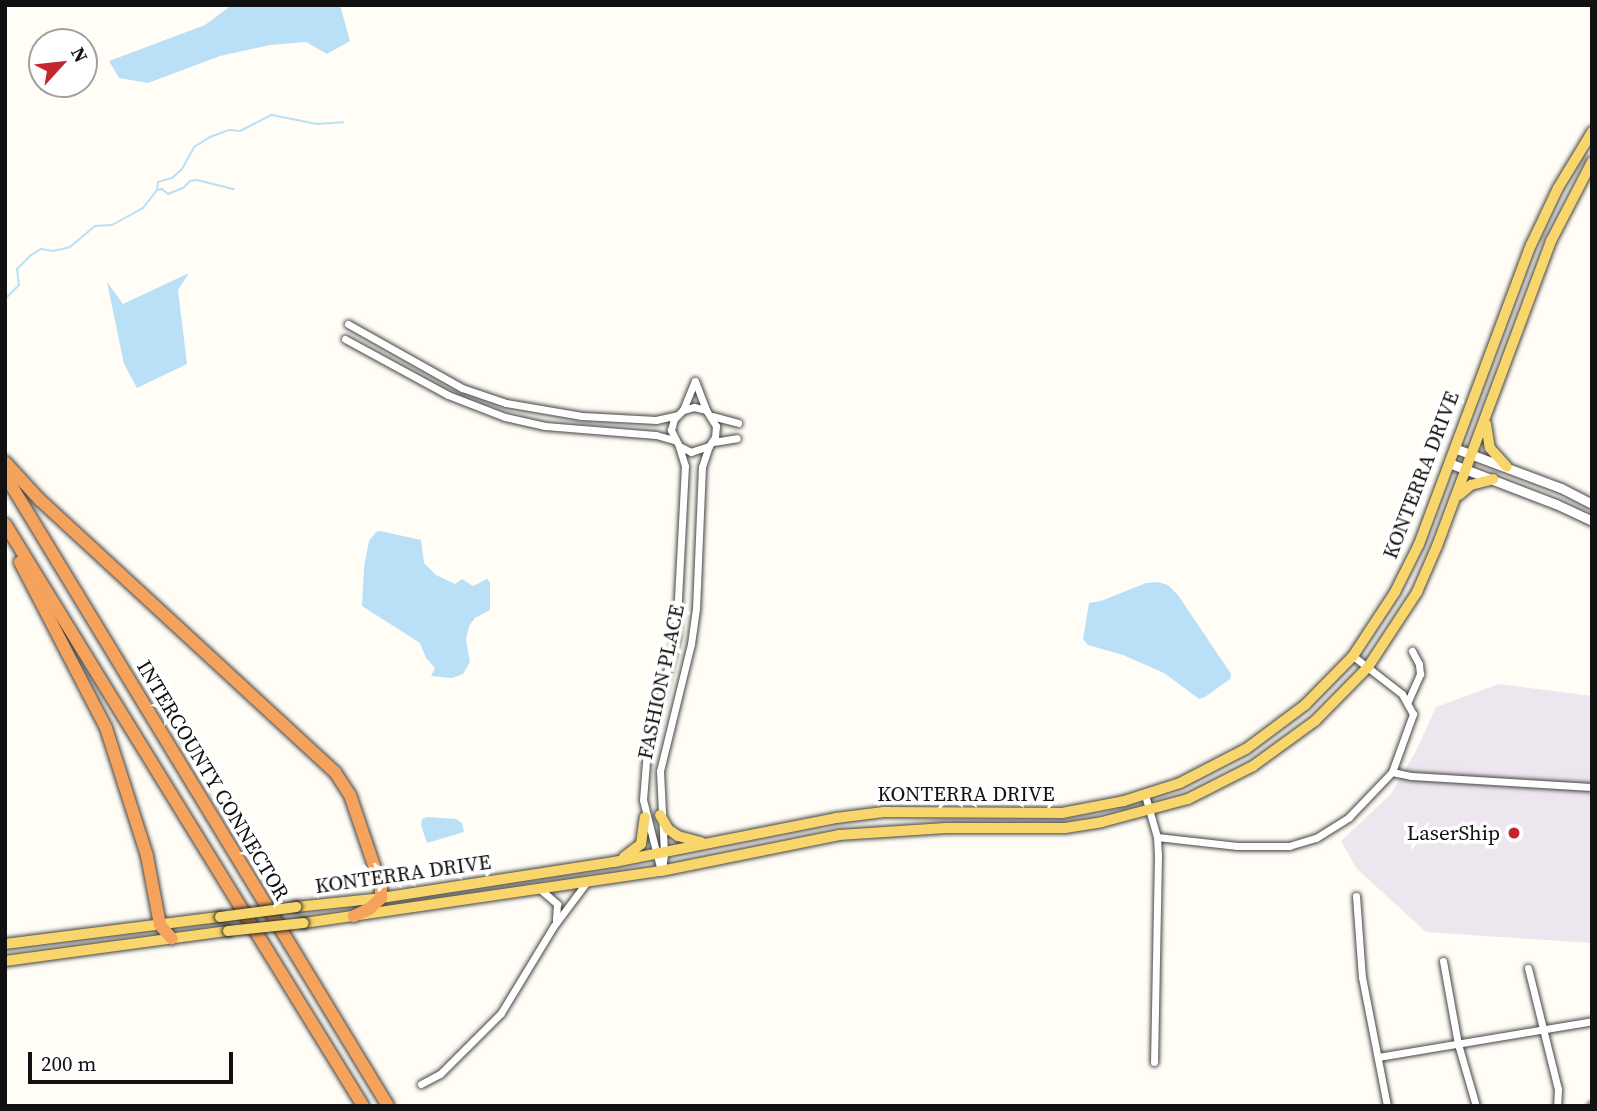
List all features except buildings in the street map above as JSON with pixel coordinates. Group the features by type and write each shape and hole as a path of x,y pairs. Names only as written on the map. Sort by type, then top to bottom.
{"highway":[{"path":"5,462 40,500 335,772 350,795 381,886 381,898 369,909 354,916"},
{"name":"INTERCOUNTY CONNECTOR","path":"5,475 388,1106"},
{"name":"INTERCOUNTY CONNECTOR","path":"5,524 363,1106"},
{"path":"5,534 106,729 147,856 160,925 172,939"}],"main road":[{"name":"KONTERRA DRIVE","path":"5,944 381,898 614,862 836,818 884,812 1062,813 1145,795 1180,783 1246,749 1305,705 1353,656 1395,592 1419,544 1531,245 1558,188 1592,132"},
{"name":"KONTERRA DRIVE","path":"5,961 304,923 586,883 662,871 839,835 934,828 1065,828 1149,811 1188,799 1253,766 1315,721 1368,667 1416,592 1455,500 1551,241 1592,162"},
{"path":"1485,418 1490,448 1507,467"},
{"path":"1455,500 1471,485 1493,479"},
{"path":"660,815 668,829 678,836 707,843"},
{"path":"614,862 631,855 641,844 645,817"}],"street":[{"path":"348,324 462,388 506,403 582,416 656,420 694,407 738,423"},
{"path":"345,338 435,389 505,417 545,426 656,435 691,452 737,438"},
{"path":"677,443 672,424 695,381 716,426 711,444"},
{"name":"FASHION PLACE","path":"660,854 645,817 643,800 647,749 676,637 685,467 677,443"},
{"name":"FASHION PLACE","path":"662,871 660,771 663,747 691,644 696,610 702,467 711,444"},
{"path":"1454,448 1507,467 1592,504"},
{"path":"1449,463 1592,522"},
{"path":"1157,837 1247,846 1304,842 1343,823 1392,772 1412,720 1408,701 1420,674 1419,663 1412,651"},
{"path":"1353,656 1408,701"},
{"path":"1392,772 1411,776 1592,787"},
{"path":"1145,795 1157,837 1154,1062"},
{"path":"421,1084 440,1074 501,1013 553,927 586,883"},
{"path":"540,889 557,904 553,927"},
{"path":"1356,896 1363,977 1387,1106"},
{"path":"1443,961 1458,1044 1476,1106"},
{"path":"1528,968 1540,1028 1558,1089 1557,1106"},
{"path":"1378,1057 1592,1021"}],"shaded area":[{"path":"1499,684 1592,696 1592,943 1426,932 1357,869 1341,841 1390,795 1416,751 1436,707"}],"water":[{"path":"232,5 340,5 350,41 327,54 306,42 270,45 220,56 148,83 119,78 109,61 205,25"},
{"path":"189,273 178,290 187,364 137,388 124,364 107,282 123,304"},
{"path":"380,531 421,540 424,563 436,575 455,584 462,579 473,586 487,579 490,582 490,610 475,618 469,626 466,640 470,662 463,674 452,678 431,676 435,668 426,658 420,643 362,606 364,567 369,541"},
{"path":"1146,583 1168,585 1178,595 1231,674 1230,679 1205,697 1199,699 1164,673 1123,655 1088,645 1083,639 1089,603"},
{"path":"422,819 456,819 462,823 464,832 427,843 421,825"}],"waterway":[{"path":"5,299 19,285 17,269 31,255 41,249 53,251 70,247 95,226 112,225 143,208 157,190 158,182 172,178 182,169 194,147 210,137 229,130 240,131 272,115 317,124 343,122"},
{"path":"157,190 162,189 168,194 183,188 190,181 197,180 234,189"}],"place":[{"name":"LaserShip","path":"1514,833"}]}
